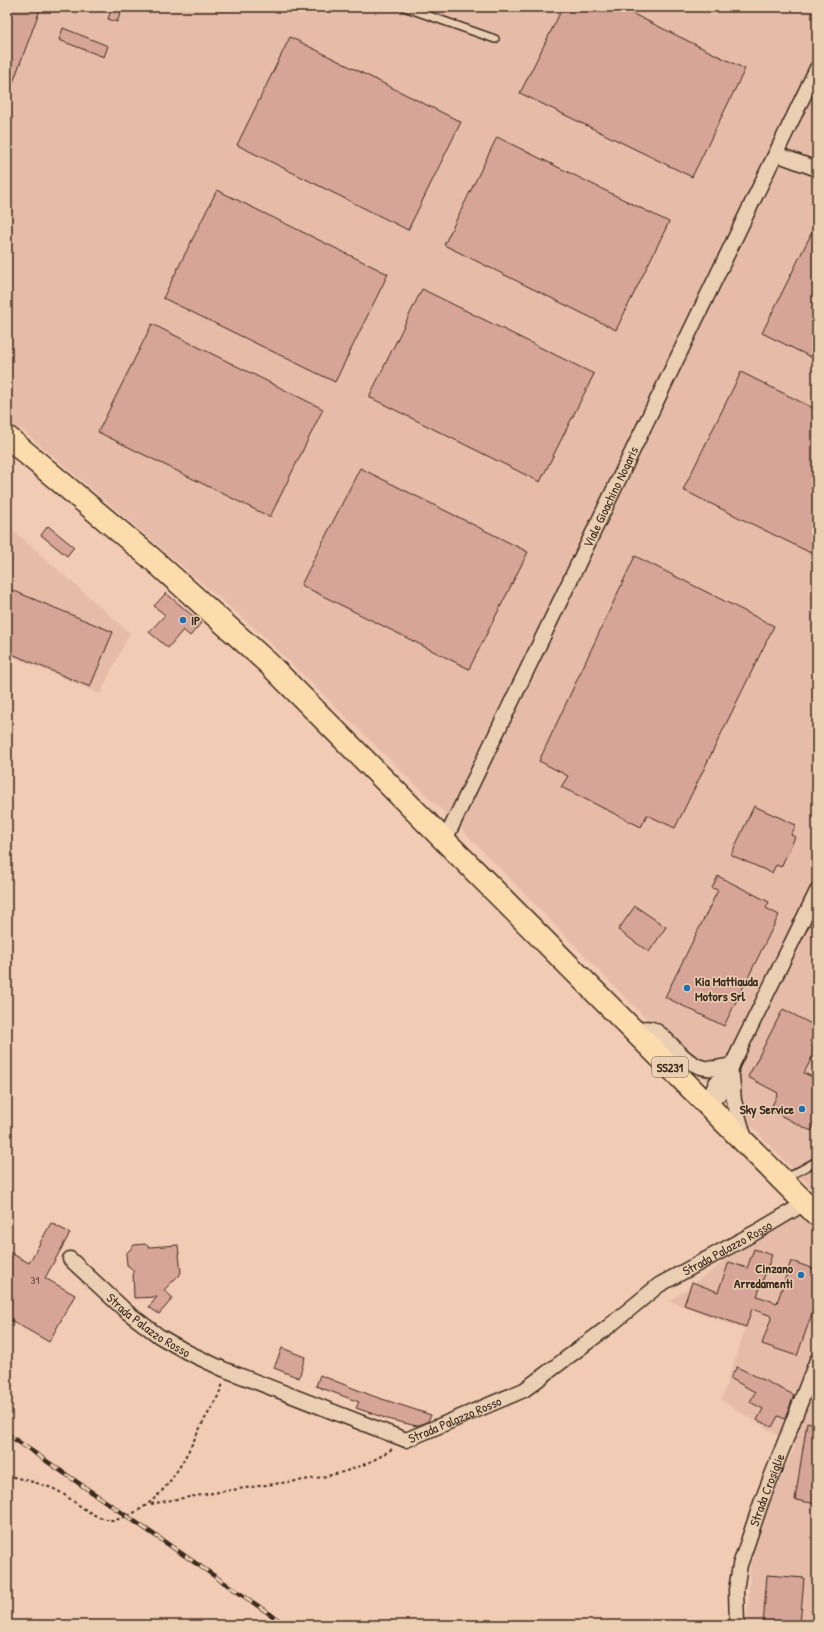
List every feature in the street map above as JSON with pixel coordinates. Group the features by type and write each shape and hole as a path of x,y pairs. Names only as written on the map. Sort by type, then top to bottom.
{"main road":[{"path":"7,437 150,557 269,664 634,1030"},
{"name":"SS231","path":"634,1030 811,1209"}],"street":[{"name":"Viale Gioachino Nogaris","path":"445,840 817,68"},
{"path":"776,154 817,169"},
{"path":"707,1104 722,1093 725,1088 732,1065 817,891"},
{"path":"634,1030 648,1028 656,1031 677,1051 699,1067 717,1068 732,1065"},
{"path":"732,1065 734,1101 747,1144"},
{"name":"Strada Palazzo Rosso","path":"70,1259 127,1312 159,1336 187,1352 223,1369 406,1440 524,1390 659,1285 758,1231 811,1209"},
{"name":"Strada Crosiglie","path":"737,1625 736,1590 742,1559 761,1503 817,1360"}],"lane":[{"path":"404,7 495,39"},
{"path":"782,1180 817,1161"}],"path":[{"path":"7,1475 57,1490 86,1510 104,1519 120,1519 138,1511 150,1504 160,1494 181,1466 222,1386 224,1380 223,1369"},
{"path":"150,1504 196,1495 330,1477 353,1470 386,1453 406,1440"}],"shaded area":[{"path":"7,7 817,7 817,1194 466,834 260,633 21,429 7,460"},
{"path":"7,525 130,633 100,694 7,654"},
{"path":"817,1200 817,1625 747,1625 752,1542 795,1446 721,1400 745,1330 670,1301 749,1243 803,1214"}],"building":[{"path":"7,7 41,7 8,96 7,96"},
{"path":"112,7 123,7 117,22 108,19"},
{"path":"563,7 619,7 745,69 692,177 520,93"},
{"path":"63,28 108,46 104,57 59,40"},
{"path":"290,37 461,122 408,230 237,145"},
{"path":"497,137 669,222 616,330 444,245"},
{"path":"217,190 388,274 335,382 163,298"},
{"path":"817,222 817,360 762,333"},
{"path":"422,289 594,374 540,482 369,397"},
{"path":"152,324 323,409 270,517 98,432"},
{"path":"741,372 817,410 817,556 683,490"},
{"path":"360,468 528,552 469,669 301,585"},
{"path":"48,526 74,547 67,556 41,535"},
{"path":"635,556 774,626 675,828 647,815 641,827 561,787 568,776 539,761"},
{"path":"7,588 113,632 90,687 7,652"},
{"path":"166,593 201,623 190,636 183,630 168,648 149,632 165,615 154,606"},
{"path":"754,806 796,825 791,835 795,837 781,867 776,865 772,873 731,855"},
{"path":"718,876 769,902 766,908 779,915 724,1026 665,997 718,890 712,888"},
{"path":"635,906 666,927 649,952 618,930"},
{"path":"783,1009 817,1027 810,1042 817,1046 817,1048 804,1073 817,1079 817,1120 811,1131 770,1110 778,1093 748,1077"},
{"path":"51,1223 70,1233 45,1278 75,1295 49,1342 7,1318 7,1251 29,1263"},
{"path":"145,1244 149,1247 178,1245 181,1273 164,1290 173,1298 159,1314 149,1307 157,1297 134,1298 133,1270 127,1265 126,1254 134,1245"},
{"path":"754,1249 772,1255 757,1296 777,1303 791,1261 817,1270 817,1299 797,1356 762,1344 772,1316 752,1309 746,1327 684,1305 692,1282 718,1292 729,1262 747,1268"},
{"path":"282,1348 305,1357 299,1378 274,1368"},
{"path":"737,1367 794,1395 785,1419 778,1416 772,1427 757,1420 763,1409 750,1402 755,1392 730,1378"},
{"path":"320,1375 373,1396 431,1415 428,1421 417,1426 391,1420 356,1408 359,1402 316,1386"},
{"path":"807,1422 817,1424 817,1504 795,1500"},
{"path":"767,1575 804,1578 800,1625 763,1625"}],"railway":[{"path":"7,1434 286,1625"}],"place":[{"name":"IP","path":"183,620"},
{"name":"Kia Mattiauda Motors Srl","path":"687,988"},
{"name":"Sky Service","path":"802,1109"},
{"name":"Cinzano Arredamenti","path":"801,1275"}]}
